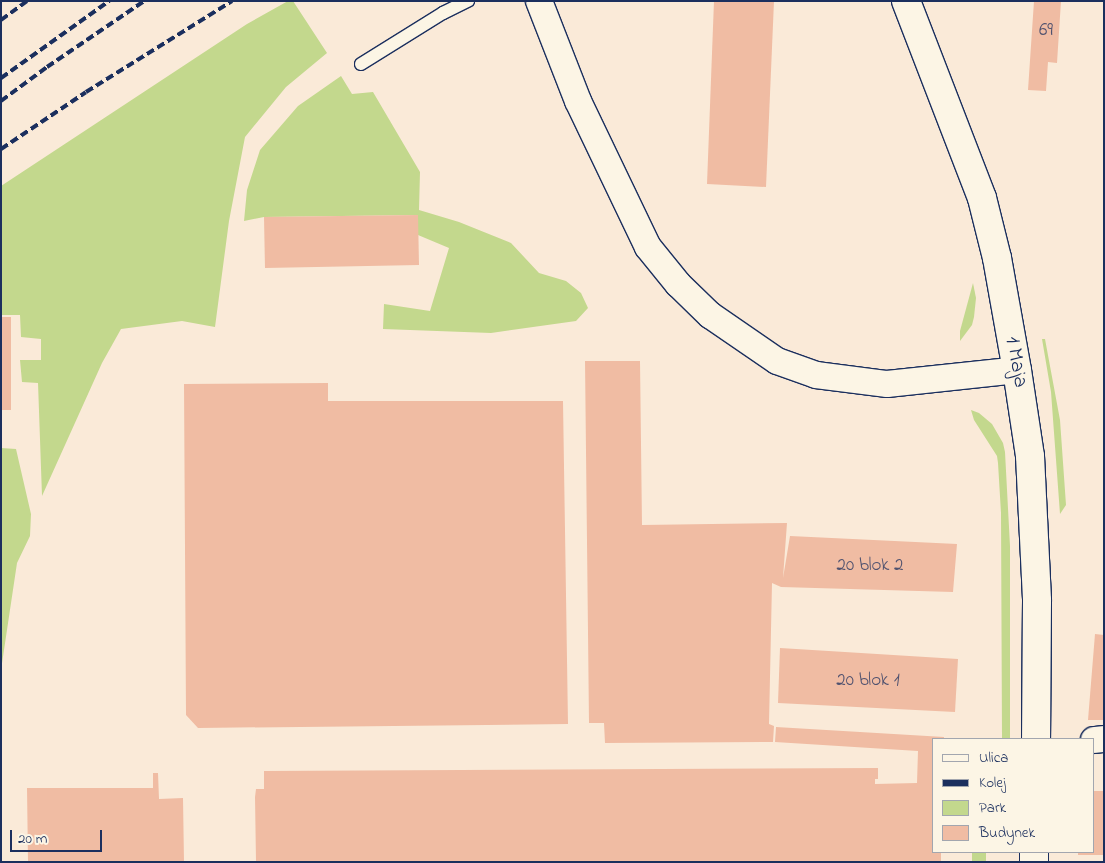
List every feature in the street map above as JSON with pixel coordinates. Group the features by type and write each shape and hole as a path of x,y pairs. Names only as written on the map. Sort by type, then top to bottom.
{"main road":[{"name":"1 Maja","path":"906,1 982,198 997,258 1018,370 1031,475 1037,601 1036,738"}],"street":[{"path":"539,1 578,101 648,247 678,284 710,315 776,361 816,375 887,384 1018,370"}],"lane":[{"path":"361,64 468,1"}],"green space":[{"path":"288,1 293,1 327,53 286,87 245,137 229,221 215,327 182,321 121,329 102,363 42,496 38,383 22,382 20,360 41,360 41,339 21,337 20,315 1,315 1,186 247,24"},
{"path":"341,76 352,94 373,92 420,172 419,210 459,222 511,243 539,273 566,281 581,293 588,308 576,321 491,333 383,329 384,304 430,311 449,248 418,235 418,215 264,217 244,221 247,190 260,150 298,106"},
{"path":"973,283 976,298 974,317 972,325 960,341 960,331"},
{"path":"1042,339 1045,339 1060,420 1066,505 1060,514 1051,392"},
{"path":"971,410 979,413 992,424 1003,443 1005,452 1010,546 1010,738 1002,738 1001,513 998,463 997,456 974,420"},
{"path":"1,448 16,449 31,514 30,536 17,563 1,670"},
{"path":"972,853 986,853 986,862 972,862"}],"building":[{"path":"714,1 774,1 766,187 707,184"},
{"path":"1034,1 1061,1 1057,63 1048,62 1046,91 1028,90"},
{"path":"418,215 419,265 265,268 264,217"},
{"path":"1,317 11,317 11,410 1,410"},
{"path":"585,361 640,361 642,525 787,523 783,578 790,536 957,544 953,592 781,587 772,583 769,724 774,726 773,742 605,743 604,723 589,723"},
{"path":"328,383 328,401 563,401 568,724 198,728 186,715 184,384"},
{"path":"1095,634 1104,635 1104,720 1088,720"},
{"path":"780,648 958,659 955,712 778,703"},
{"path":"776,727 944,737 932,738 932,853 941,853 941,862 256,862 255,797 256,789 264,789 264,771 878,768 878,779 875,779 875,784 917,783 918,751 775,742"},
{"path":"153,773 158,773 159,799 183,798 184,862 28,862 27,788 153,788"},
{"path":"1095,791 1104,791 1104,855 1078,855 1078,853 1095,853"}],"railway":[{"path":"1,20 27,1"},
{"path":"1,78 109,1"},
{"path":"1,101 47,67 144,1"},
{"path":"1,149 86,92 232,1"}]}
